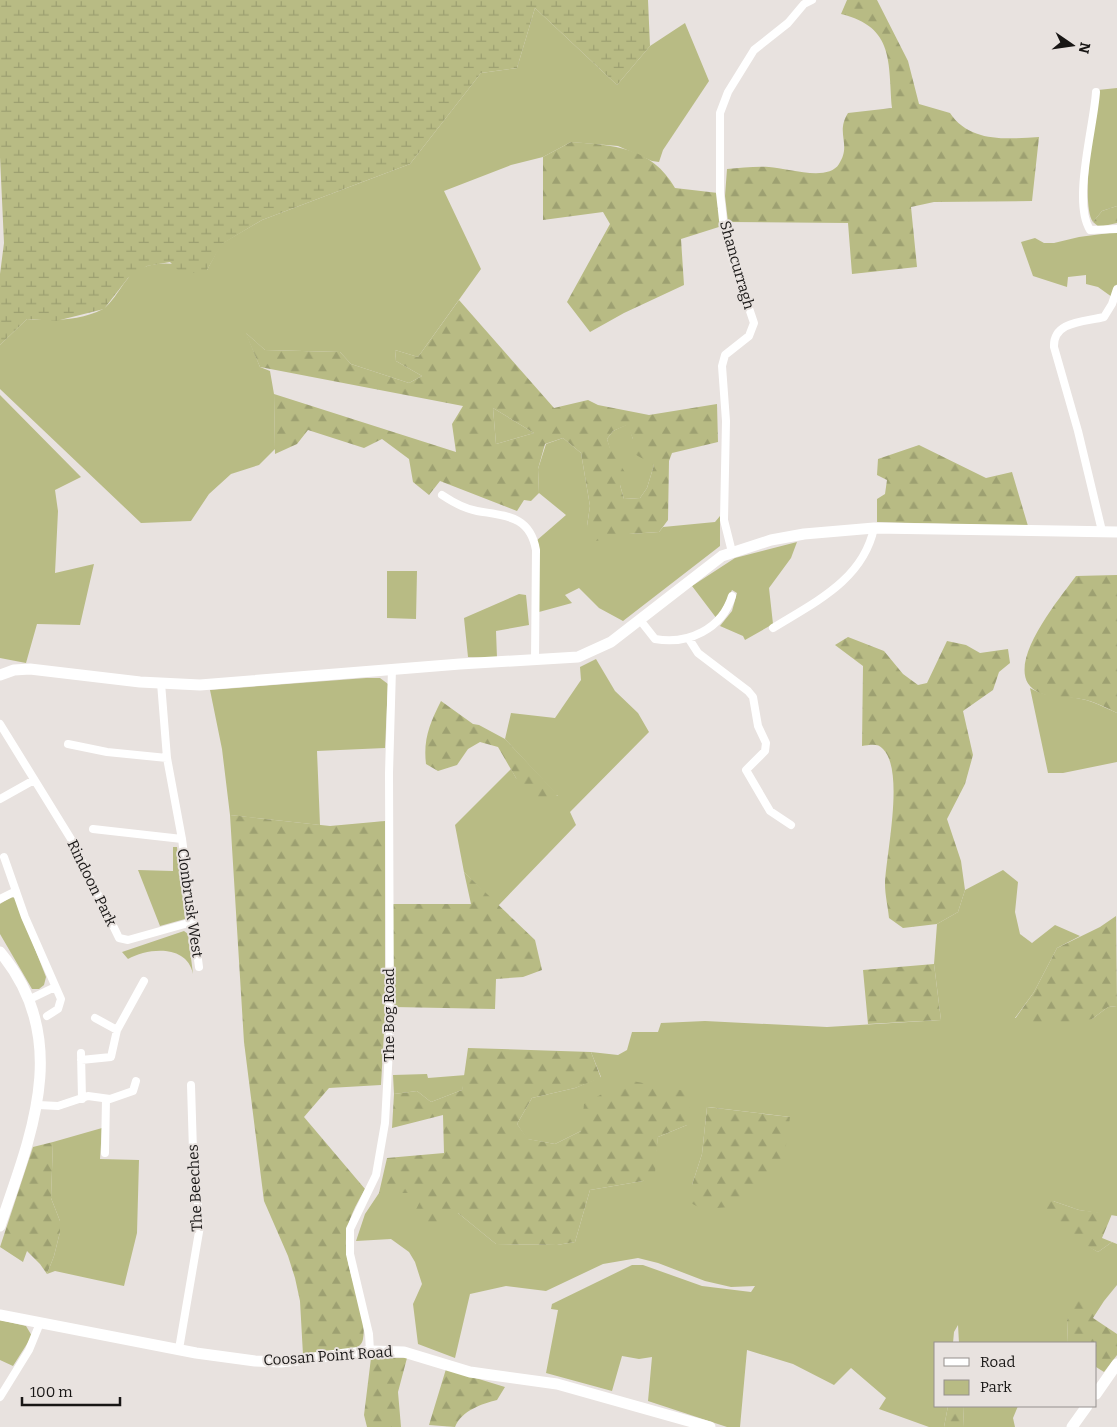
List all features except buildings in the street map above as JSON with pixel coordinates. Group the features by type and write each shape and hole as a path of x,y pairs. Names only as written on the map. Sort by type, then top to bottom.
{"street":[{"name":"Shancurragh","path":"732,552 724,520 726,421 722,366 725,355 749,336 754,323 731,255 723,220 720,192 720,113 728,92 754,50 788,23 804,4 812,0"},
{"path":"1096,92 1087,149 1084,206 1086,224 1090,230 1117,229"},
{"path":"1102,531 1078,430 1053,338 1061,328 1068,325 1104,317 1112,304 1117,289"},
{"path":"442,494 476,511 502,513 515,519 521,522 533,537 536,550 535,660"},
{"path":"774,628 820,598 855,570 870,547 874,528"},
{"path":"0,675 14,670 30,668 161,683 200,685 392,669 578,657 611,642 722,556 762,542 804,534 874,528 1117,532"},
{"path":"640,620 655,639 670,641 689,639 722,619 732,596"},
{"path":"689,639 698,653 748,691 753,697 758,726 766,743 764,751 746,770 770,811 791,825"},
{"name":"The Bog Road","path":"370,1351 369,1334 350,1254 350,1228 376,1175 386,1115 390,1031 389,773 392,669"},
{"name":"Clonbrusk West","path":"161,683 167,758 182,839 199,967"},
{"path":"0,724 34,780 0,799"},
{"path":"68,744 107,752 167,758"},
{"name":"Rindoon Park","path":"34,780 71,839 120,940 128,940 192,922"},
{"name":"Clonbrusk West","path":"93,829 182,839"},
{"path":"4,857 60,1004 56,1012 47,1016"},
{"path":"0,899 16,891"},
{"path":"0,952 9,962 28,1000 37,1036 40,1061 38,1105 28,1144 5,1197 0,1226"},
{"path":"82,1099 81,1057 111,1056 117,1030 144,981"},
{"path":"28,1000 55,987"},
{"path":"95,1018 117,1030"},
{"path":"38,1105 56,1107 90,1096 106,1099 131,1092 136,1081"},
{"name":"The Beeches","path":"179,1349 200,1226 193,1151 191,1085"},
{"path":"105,1153 106,1099"},
{"name":"Coosan Point Road","path":"0,1315 179,1349 274,1362 370,1351 404,1352 470,1372 557,1384 710,1427"},
{"path":"0,1397 29,1350 40,1323"},
{"path":"1097,1393 1117,1364"},
{"path":"1072,1427 1086,1407"}],"green space":[{"path":"0,0 648,0 650,46 617,85 535,8 517,68 481,73 410,164 262,220 222,244 207,270 183,275 170,262 147,266 128,278 104,309 56,321 27,319 0,345 0,274 4,243 0,157"},
{"path":"847,0 877,0 908,61 919,104 950,113 958,123 968,130 979,134 1002,138 1039,137 1032,201 934,202 911,207 917,267 852,274 848,223 728,222 725,196 727,169 764,167 807,173 826,172 834,169 843,157 843,127 848,113 892,108 890,76 885,49 880,38 871,28 859,20 841,14"},
{"path":"535,8 617,85 650,46 685,23 709,81 663,150 659,162 652,161 618,146 571,142 543,157 511,165 444,191 481,269 418,357 395,350 396,361 422,376 409,383 351,364 340,352 265,350 246,333 260,367 270,371 274,394 275,449 259,465 231,474 209,494 191,521 141,523 0,389 0,345 27,319 65,319 94,313 109,304 133,273 153,265 174,264 207,270 221,244 262,220 410,164 481,73 517,68"},
{"path":"1117,88 1117,206 1102,211 1093,222 1089,212 1088,179 1098,90"},
{"path":"571,142 616,147 630,151 643,156 655,164 666,174 675,188 718,193 722,226 681,239 684,285 624,313 590,332 567,302 610,224 603,212 543,220 543,157"},
{"path":"1117,206 1117,223 1099,227 1093,222 1102,211"},
{"path":"1117,232 1117,284 1112,297 1098,287 1086,284 1086,275 1068,277 1067,287 1033,276 1021,242 1035,238 1044,243 1054,243 1079,237"},
{"path":"459,300 554,408 588,400 598,405 649,415 717,404 718,442 672,453 669,461 668,520 659,532 629,534 596,541 587,526 590,506 581,453 563,438 545,444 538,469 539,493 531,501 524,500 517,511 440,481 429,495 413,482 409,459 382,439 364,448 308,430 297,444 275,454 274,394 456,452 452,424 463,406 260,367 245,332 265,350 340,352 351,364 409,383 422,376 396,361 395,350 418,357","holes":["493,408 534,433 496,444","627,425 633,439 629,451 654,465 647,488 640,498 624,499 620,485 626,474 610,448 607,439 613,431"]},
{"path":"0,395 81,477 55,490 58,511 55,573 94,564 80,625 37,624 26,663 0,658"},
{"path":"493,408 534,433 496,444"},
{"path":"628,424 633,439 654,465 647,488 640,498 624,499 607,439 613,431"},
{"path":"563,438 581,453 590,506 587,526 629,534 659,532 663,527 715,522 720,516 720,546 623,621 599,608 579,588 565,595 572,603 539,612 539,548 536,541 566,515 539,493 538,469 546,444"},
{"path":"919,445 986,478 1012,472 1028,526 877,522 877,499 885,494 887,480 877,475 878,459"},
{"path":"797,542 791,558 769,588 773,624 745,640 743,636 720,626 732,611 737,593 732,590 717,619 692,586 735,558"},
{"path":"387,571 417,571 416,619 387,618"},
{"path":"1117,575 1117,713 1085,700 1052,697 1040,693 1028,683 1025,670 1028,653 1046,617 1076,576"},
{"path":"519,594 526,595 529,625 496,631 497,658 468,657 464,618"},
{"path":"848,637 884,651 903,674 918,685 927,683 947,641 966,645 980,653 1008,649 1010,663 999,672 993,690 963,711 973,755 965,784 947,819 961,861 965,890 958,912 937,924 903,928 889,918 885,884 893,814 893,775 889,760 881,747 876,745 862,746 863,666 835,645"},
{"path":"596,659 615,691 638,713 649,732 570,812 576,825 498,906 464,872 455,825 511,769 516,778 558,796 505,739 511,713 555,718 581,680 580,667"},
{"path":"380,678 388,684 385,748 317,751 320,825 230,815 222,749 210,690"},
{"path":"1030,688 1048,695 1087,700 1117,713 1117,762 1063,773 1048,773"},
{"path":"441,701 473,724 479,725 505,739 558,795 538,803 516,778 498,747 480,742 468,749 457,765 438,771 426,764 425,755 428,731"},
{"path":"230,815 330,826 385,821 385,1015 381,1085 329,1088 304,1117 365,1189 350,1219 346,1239 346,1251 364,1328 362,1343 353,1349 303,1355 300,1301 295,1278 288,1256 264,1201 244,1042"},
{"path":"173,847 177,847 185,919 160,926 138,870 173,871"},
{"path":"1003,870 1018,882 1015,912 1020,934 1032,943 1055,925 1080,936 1057,948 1034,992 1015,1018 1092,1019 1108,1007 1117,1006 1117,1216 1079,1210 1053,1201 1080,1241 1098,1252 1112,1242 1117,1244 1117,1285 1104,1301 1083,1301 1067,1320 1068,1342 959,1342 958,1325 954,1332 953,1342 934,1342 934,1407 948,1407 944,1427 929,1427 879,1409 886,1398 851,1368 834,1385 793,1364 747,1350 740,1427 727,1427 648,1401 652,1357 639,1359 622,1356 612,1391 546,1373 558,1310 551,1309 552,1304 632,1265 643,1265 702,1286 751,1292 755,1286 731,1287 705,1281 658,1263 638,1258 603,1264 546,1291 506,1286 470,1294 455,1358 418,1344 413,1304 422,1284 415,1262 409,1252 391,1239 356,1241 365,1214 379,1193 424,1193 458,1213 496,1244 557,1245 575,1242 590,1190 643,1181 656,1152 658,1137 687,1125 581,1131 555,1144 527,1139 517,1124 532,1098 575,1088 601,1077 591,1052 618,1055 627,1050 632,1032 658,1032 661,1023 705,1021 827,1027 941,1020 934,964 937,924 958,912 965,890","holes":["707,1107 790,1117 692,1185 702,1154"]},
{"path":"464,872 535,940 542,970 523,977 496,979 495,1009 394,1007 392,904 471,904"},
{"path":"11,897 15,898 46,977 44,985 39,989 32,989 0,934 0,904"},
{"path":"1116,916 1117,1006 1108,1007 1092,1019 1049,1026 1015,1019 1034,992 1057,948 1100,927"},
{"path":"184,931 188,934 193,974 189,964 183,957 175,953 166,951 146,952 128,959 122,952"},
{"path":"934,964 941,1020 868,1024 863,970"},
{"path":"468,1048 591,1052 601,1078 575,1088 532,1098 517,1124 528,1139 555,1144 581,1131 584,1104 627,1080 691,1092 687,1125 658,1137 655,1173 643,1181 590,1190 575,1242 557,1245 496,1244 458,1213 428,1229 412,1218 424,1193 379,1193 387,1158 444,1153 443,1115 392,1128 394,1094 417,1091 431,1102 462,1090"},
{"path":"427,1074 428,1078 466,1075 462,1090 431,1102 417,1091 394,1094 393,1075"},
{"path":"707,1107 790,1117 785,1152 763,1185 730,1207 702,1209 689,1202 692,1185 702,1154"},
{"path":"102,1128 100,1159 139,1160 137,1233 124,1286 55,1271 47,1274 60,1232 60,1221 51,1198 53,1142"},
{"path":"53,1142 51,1198 60,1221 60,1232 47,1274 27,1251 23,1262 0,1247 33,1147"},
{"path":"1053,1201 1079,1210 1112,1214 1102,1238 1112,1242 1098,1252 1057,1230 1043,1218 1044,1202"},
{"path":"1078,1301 1104,1301 1093,1318 1117,1334 1117,1355 1104,1372 1097,1368 1097,1342 1068,1342 1067,1320"},
{"path":"0,1320 26,1326 32,1336 13,1366 0,1360"},
{"path":"371,1358 407,1358 398,1392 401,1427 367,1427 364,1415"},
{"path":"446,1369 505,1387 497,1400 467,1412 455,1427 429,1425"},
{"path":"948,1407 964,1407 963,1427 944,1427"},
{"path":"964,1407 1018,1407 1013,1418 1015,1427 963,1427"}]}
